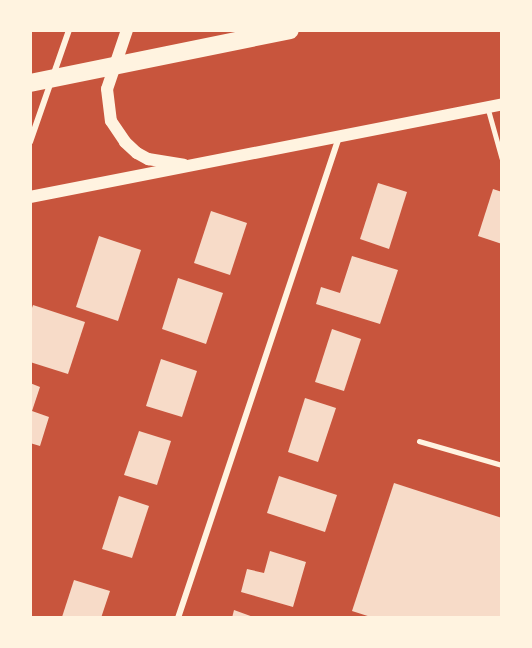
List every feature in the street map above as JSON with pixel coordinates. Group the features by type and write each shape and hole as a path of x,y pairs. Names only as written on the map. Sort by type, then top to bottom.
{"highway":[{"path":"30,83 290,30"}],"main road":[{"path":"127,30 107,89 111,121 125,142 142,156 194,166"},
{"path":"30,197 502,104"}],"street":[{"path":"30,142 69,30"},
{"path":"178,618 339,137"}],"lane":[{"path":"488,107 502,158"},
{"path":"419,441 502,465"}],"building":[{"path":"378,183 407,192 389,249 360,239"},
{"path":"493,189 502,192 502,244 478,236"},
{"path":"211,211 247,223 230,275 194,263"},
{"path":"99,236 141,250 118,321 76,307"},
{"path":"352,256 398,270 380,324 316,304 321,287 340,293"},
{"path":"178,278 223,293 206,344 162,329"},
{"path":"33,305 85,322 68,374 30,362 30,314"},
{"path":"332,329 361,339 344,391 315,382"},
{"path":"161,359 197,371 182,417 146,406"},
{"path":"30,383 40,387 32,411 49,417 40,446 30,443"},
{"path":"305,398 336,408 318,462 288,452"},
{"path":"139,431 171,441 157,485 124,475"},
{"path":"279,476 337,495 325,532 267,513"},
{"path":"394,483 502,518 502,618 374,618 352,611"},
{"path":"119,496 149,506 132,558 102,549"},
{"path":"270,551 306,562 293,607 241,592 247,569 264,573"},
{"path":"74,580 110,591 101,618 62,617"},
{"path":"234,610 256,618 232,618"}]}
